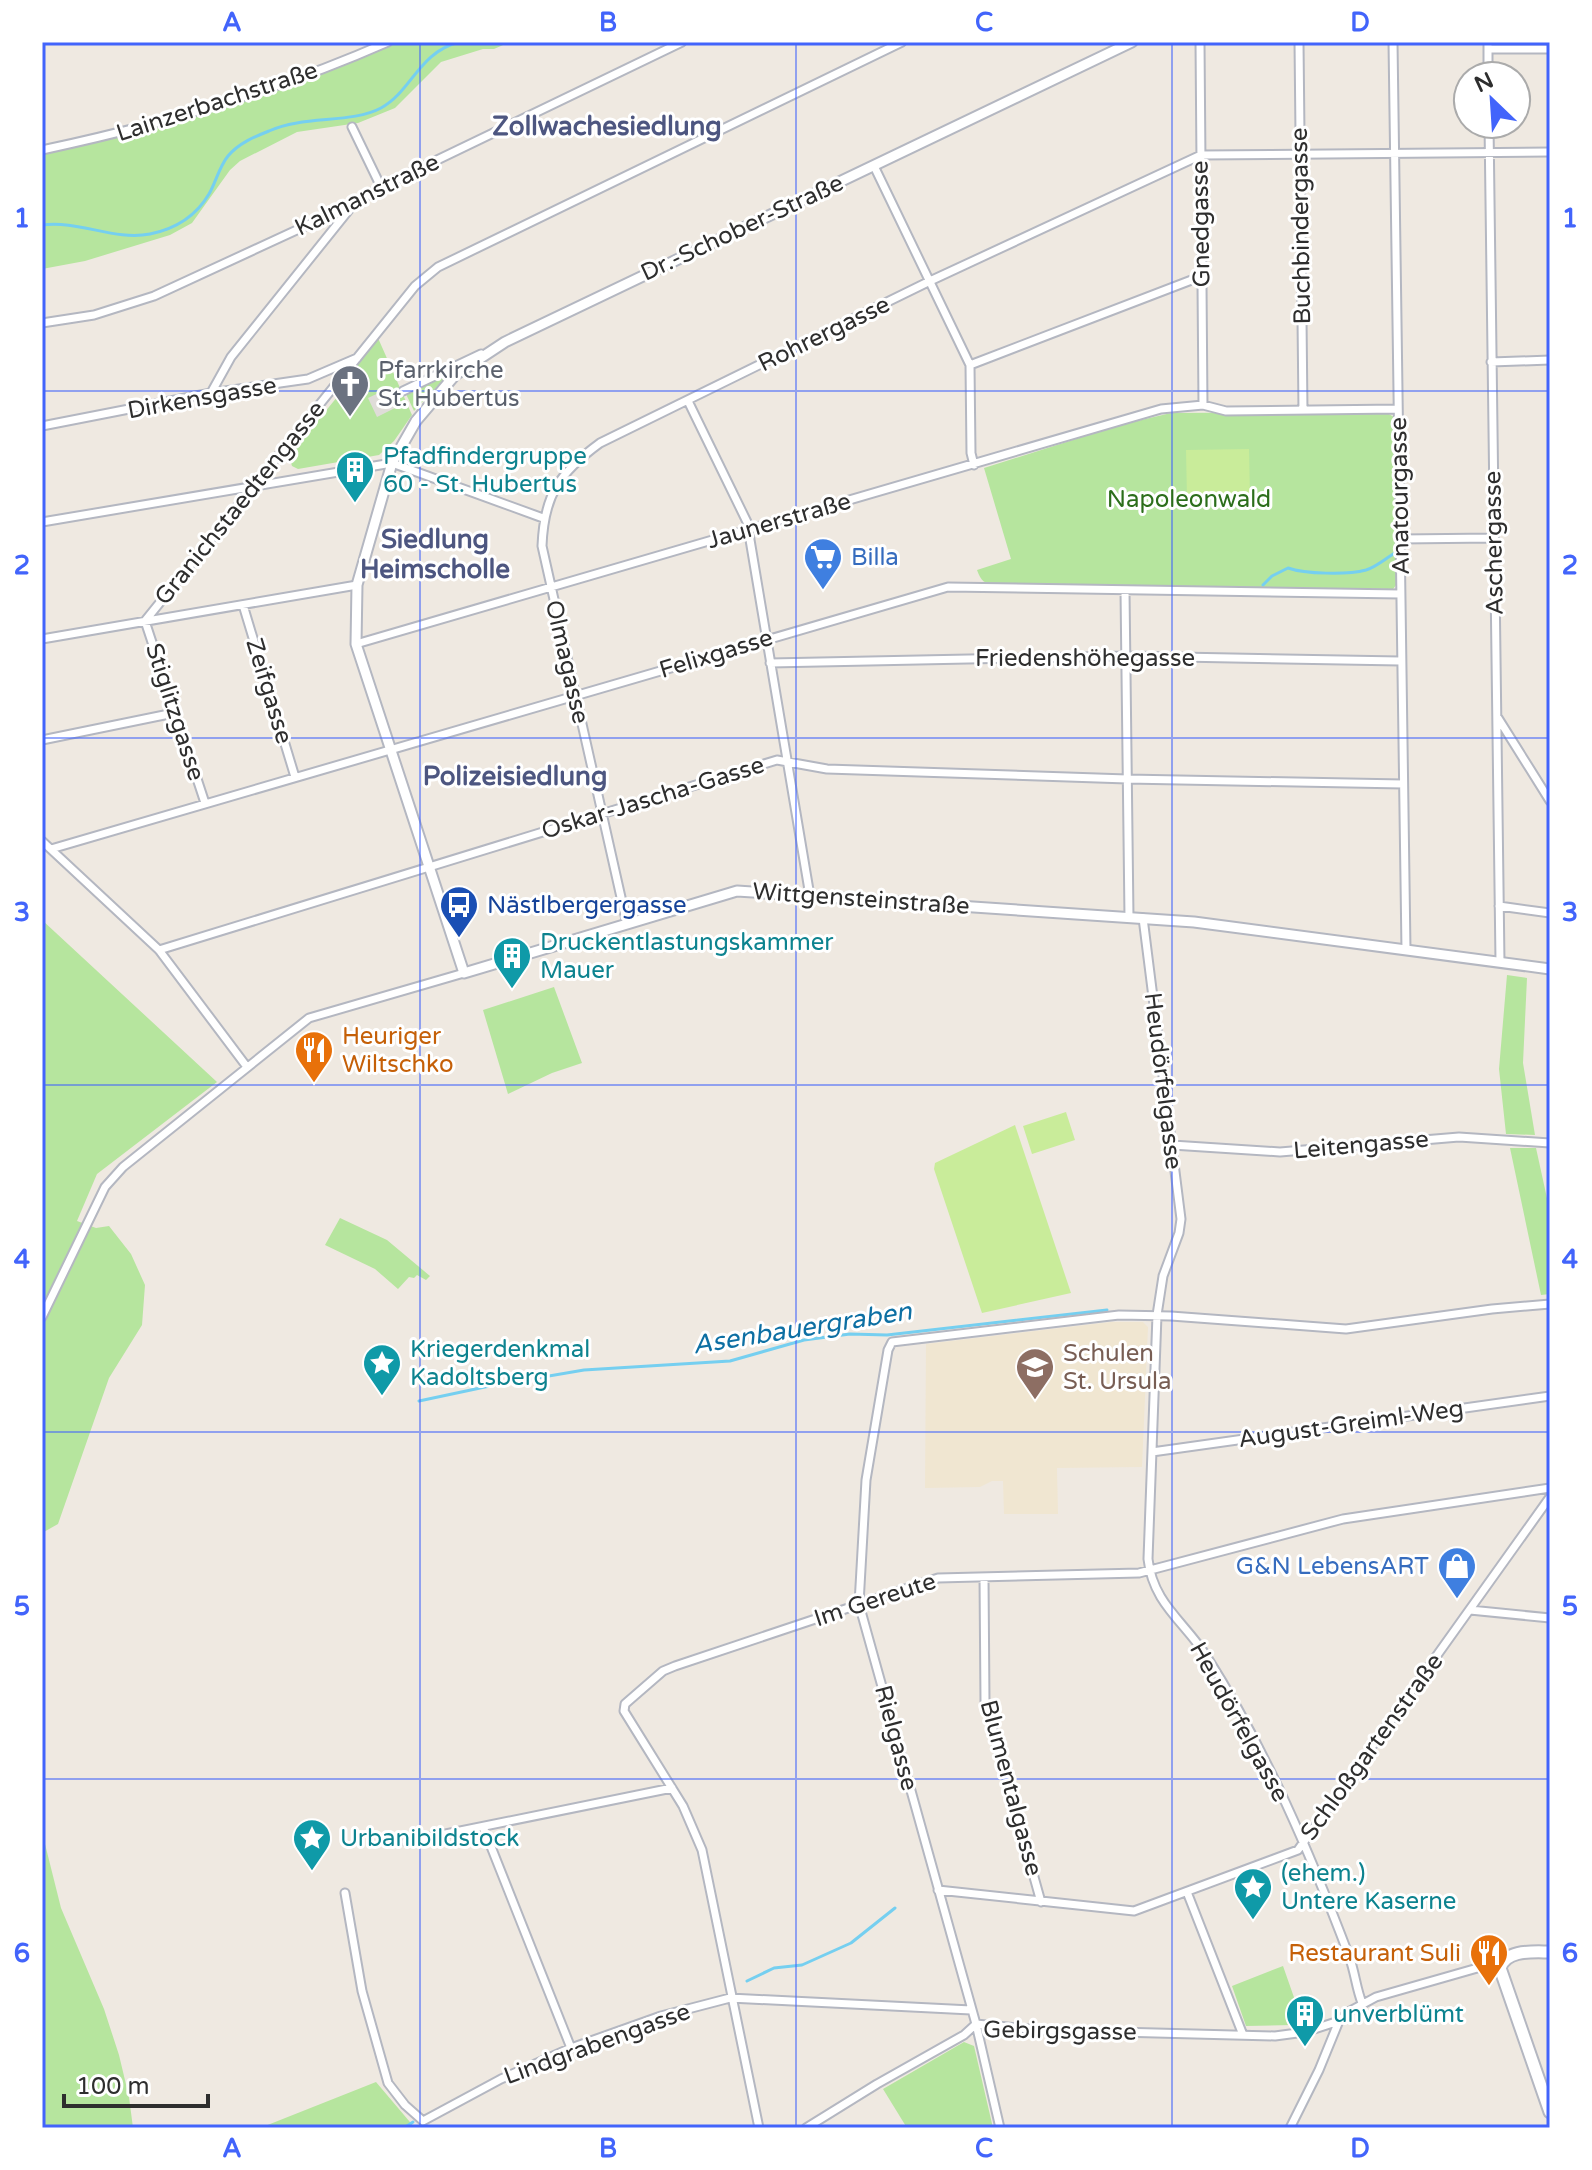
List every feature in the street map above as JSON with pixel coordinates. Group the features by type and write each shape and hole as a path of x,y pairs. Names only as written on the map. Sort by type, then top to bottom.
{"main road":[{"path":"1550,1952 1512,1955 1500,1966 1550,2112"}],"street":[{"name":"Lainzerbachstraße","path":"42,150 117,134 207,109 388,42"},
{"name":"Kalmanstraße","path":"42,323 94,315 154,296 353,204 381,187 682,42"},
{"name":"Granichstaedtengasse","path":"145,621 415,286 438,267 902,42"},
{"name":"Dr.-Schober-Straße","path":"392,463 433,398 455,375 505,342 1132,42"},
{"name":"Gnedgasse","path":"1200,42 1203,405"},
{"name":"Buchbindergasse","path":"1299,42 1303,410"},
{"name":"Anatourgasse","path":"1393,42 1406,950"},
{"path":"1488,45 1550,49"},
{"path":"352,127 381,187"},
{"name":"Aschergasse","path":"1489,140 1500,962"},
{"path":"1201,155 1550,152"},
{"name":"Rohrergasse","path":"549,588 542,546 543,518 550,496 562,476 600,443 930,281 1201,155"},
{"path":"874,166 970,365 971,453 974,465"},
{"path":"211,393 231,357 353,204"},
{"path":"970,365 1202,276"},
{"path":"403,391 505,342"},
{"name":"Dirkensgasse","path":"42,426 111,415 211,393 308,379 359,357"},
{"path":"1491,362 1550,360"},
{"path":"688,401 747,522 810,896"},
{"name":"Jaunerstraße","path":"356,644 1161,409 1203,405 1226,411 1398,409"},
{"path":"392,463 357,585 356,644 464,973"},
{"path":"42,522 392,463 543,518"},
{"path":"1401,539 1493,538"},
{"path":"42,639 357,585"},
{"name":"Felixgasse","path":"51,849 948,587 1400,594"},
{"name":"Olmagasse","path":"549,588 627,924"},
{"path":"1125,591 1129,917"},
{"name":"Zeifgasse","path":"243,605 295,777"},
{"name":"Stiglitzgasse","path":"145,621 205,803"},
{"name":"Friedenshöhegasse","path":"770,663 1126,656 1400,661"},
{"path":"42,740 174,713"},
{"path":"1496,715 1550,801"},
{"name":"Oskar-Jascha-Gasse","path":"159,950 777,760 827,769 1403,784"},
{"path":"42,841 159,950 247,1067"},
{"name":"Wittgensteinstraße","path":"42,1317 96,1205 113,1177 309,1018 737,891 1143,918 1550,969"},
{"path":"1499,906 1550,913"},
{"name":"Heudörfelgasse","path":"1143,918 1180,1226 1164,1271 1157,1315 1151,1578 1163,1603 1214,1667 1250,1734 1303,1843 1357,1978 1362,2003"},
{"name":"Leitengasse","path":"1172,1145 1280,1152 1459,1137 1550,1143"},
{"path":"1157,1315 1346,1329 1550,1304"},
{"name":"Rielgasse","path":"1000,2128 976,2024 859,1604 866,1480 884,1366 892,1342 1097,1317 1157,1315"},
{"name":"August-Greiml-Weg","path":"1152,1452 1550,1396"},
{"name":"Im Gereute","path":"672,1788 631,1726 623,1708 669,1668 938,1578 1107,1575 1150,1570 1343,1519 1550,1488"},
{"name":"Schloßgartenstraße","path":"938,1890 1134,1911 1298,1850 1550,1497"},
{"name":"Blumentalgasse","path":"984,1577 985,1702 1041,1902"},
{"path":"1470,1610 1550,1618"},
{"path":"406,1842 484,1829 672,1788 683,1806 706,1864 730,1998 759,2128"},
{"path":"484,1829 571,2048"},
{"path":"1187,1892 1243,2035"},
{"name":"Lindgrabengasse","path":"345,1893 362,1991 388,2083 405,2105 423,2121 501,2079 571,2048 661,2016 730,1998 971,2010"},
{"path":"1290,2128 1339,2021 1362,2003 1502,1961"},
{"name":"Gebirgsgasse","path":"806,2128 964,2035 976,2024 1040,2030 1291,2035 1339,2021"}],"shaded area":[{"path":"387,389 395,408 377,417 368,398"},
{"name":"Schulen St. Ursula","path":"1111,1322 1143,1322 1148,1327 1142,1467 1057,1468 1058,1514 1004,1514 1003,1481 992,1481 980,1487 925,1488 926,1344"}],"green space":[{"path":"397,42 510,42 441,62 395,108 358,123 297,132 240,161 192,223 170,235 85,261 42,269 42,153 171,125"},
{"path":"378,338 412,415 394,441 379,455 298,469 292,466 289,456 342,391 342,385"},
{"path":"448,375 414,411 406,394"},
{"name":"Napoleonwald","path":"1385,412 1394,417 1395,434 1397,584 1393,589 992,584 978,574 977,570 1011,559 984,468 1120,425 1171,413"},
{"path":"1249,449 1250,497 1187,498 1186,450"},
{"path":"42,920 217,1082 97,1174 77,1221 96,1228 109,1226 131,1254 145,1285 142,1325 109,1378 58,1524 42,1533"},
{"path":"1507,975 1527,978 1523,1063 1535,1135 1506,1134 1499,1069"},
{"path":"554,987 582,1063 508,1094 483,1010"},
{"path":"1066,1112 1075,1140 1032,1154 1023,1126"},
{"path":"1015,1125 1071,1293 982,1313 934,1169 935,1163"},
{"path":"1510,1148 1536,1148 1550,1212 1550,1294 1541,1295"},
{"path":"340,1218 387,1240 430,1276 426,1280 417,1275 409,1277 398,1289 375,1269 325,1245"},
{"path":"42,1832 61,1908 104,2009 119,2055 133,2128 42,2128"},
{"path":"1283,1966 1303,2023 1246,2026 1232,1986"},
{"path":"964,2042 974,2046 993,2128 907,2128 883,2089"},
{"path":"376,2082 415,2128 260,2128"}],"waterway":[{"path":"42,225 69,225 123,235 150,234 168,229 198,209 225,160 242,144 283,126 356,116 381,108 392,101 424,63 445,47 459,42"},
{"path":"1263,585 1288,568 1315,573 1358,572 1373,567 1395,553"},
{"name":"Asenbauergraben","path":"502,1384 584,1370 730,1361 804,1340 850,1334 887,1335 1107,1310"},
{"name":"Asenbauergraben","path":"419,1401 499,1384"},
{"path":"747,1981 774,1968 802,1965 851,1943 895,1908"},
{"path":"404,2128 413,2122"}],"place":[{"name":"Pfarrkirche St. Hubertus","path":"350,418"},
{"name":"Pfadfindergruppe 60 - St. Hubertus","path":"355,504"},
{"name":"Billa","path":"823,591"},
{"name":"Nästlbergergasse","path":"459,939"},
{"name":"Druckentlastungskammer Mauer","path":"512,990"},
{"name":"Heuriger Wiltschko","path":"314,1084"},
{"name":"Kriegerdenkmal Kadoltsberg","path":"382,1397"},
{"name":"Schulen St. Ursula","path":"1035,1401"},
{"name":"G&N LebensART","path":"1457,1600"},
{"name":"Urbanibildstock","path":"312,1872"},
{"name":"(ehem.) Untere Kaserne","path":"1253,1921"},
{"name":"Restaurant Suli","path":"1489,1987"},
{"name":"unverblümt","path":"1305,2048"}],"district":[{"name":"Zollwachesiedlung","path":"607,126"},
{"name":"Siedlung Heimscholle","path":"435,554"},
{"name":"Polizeisiedlung","path":"515,776"}]}
